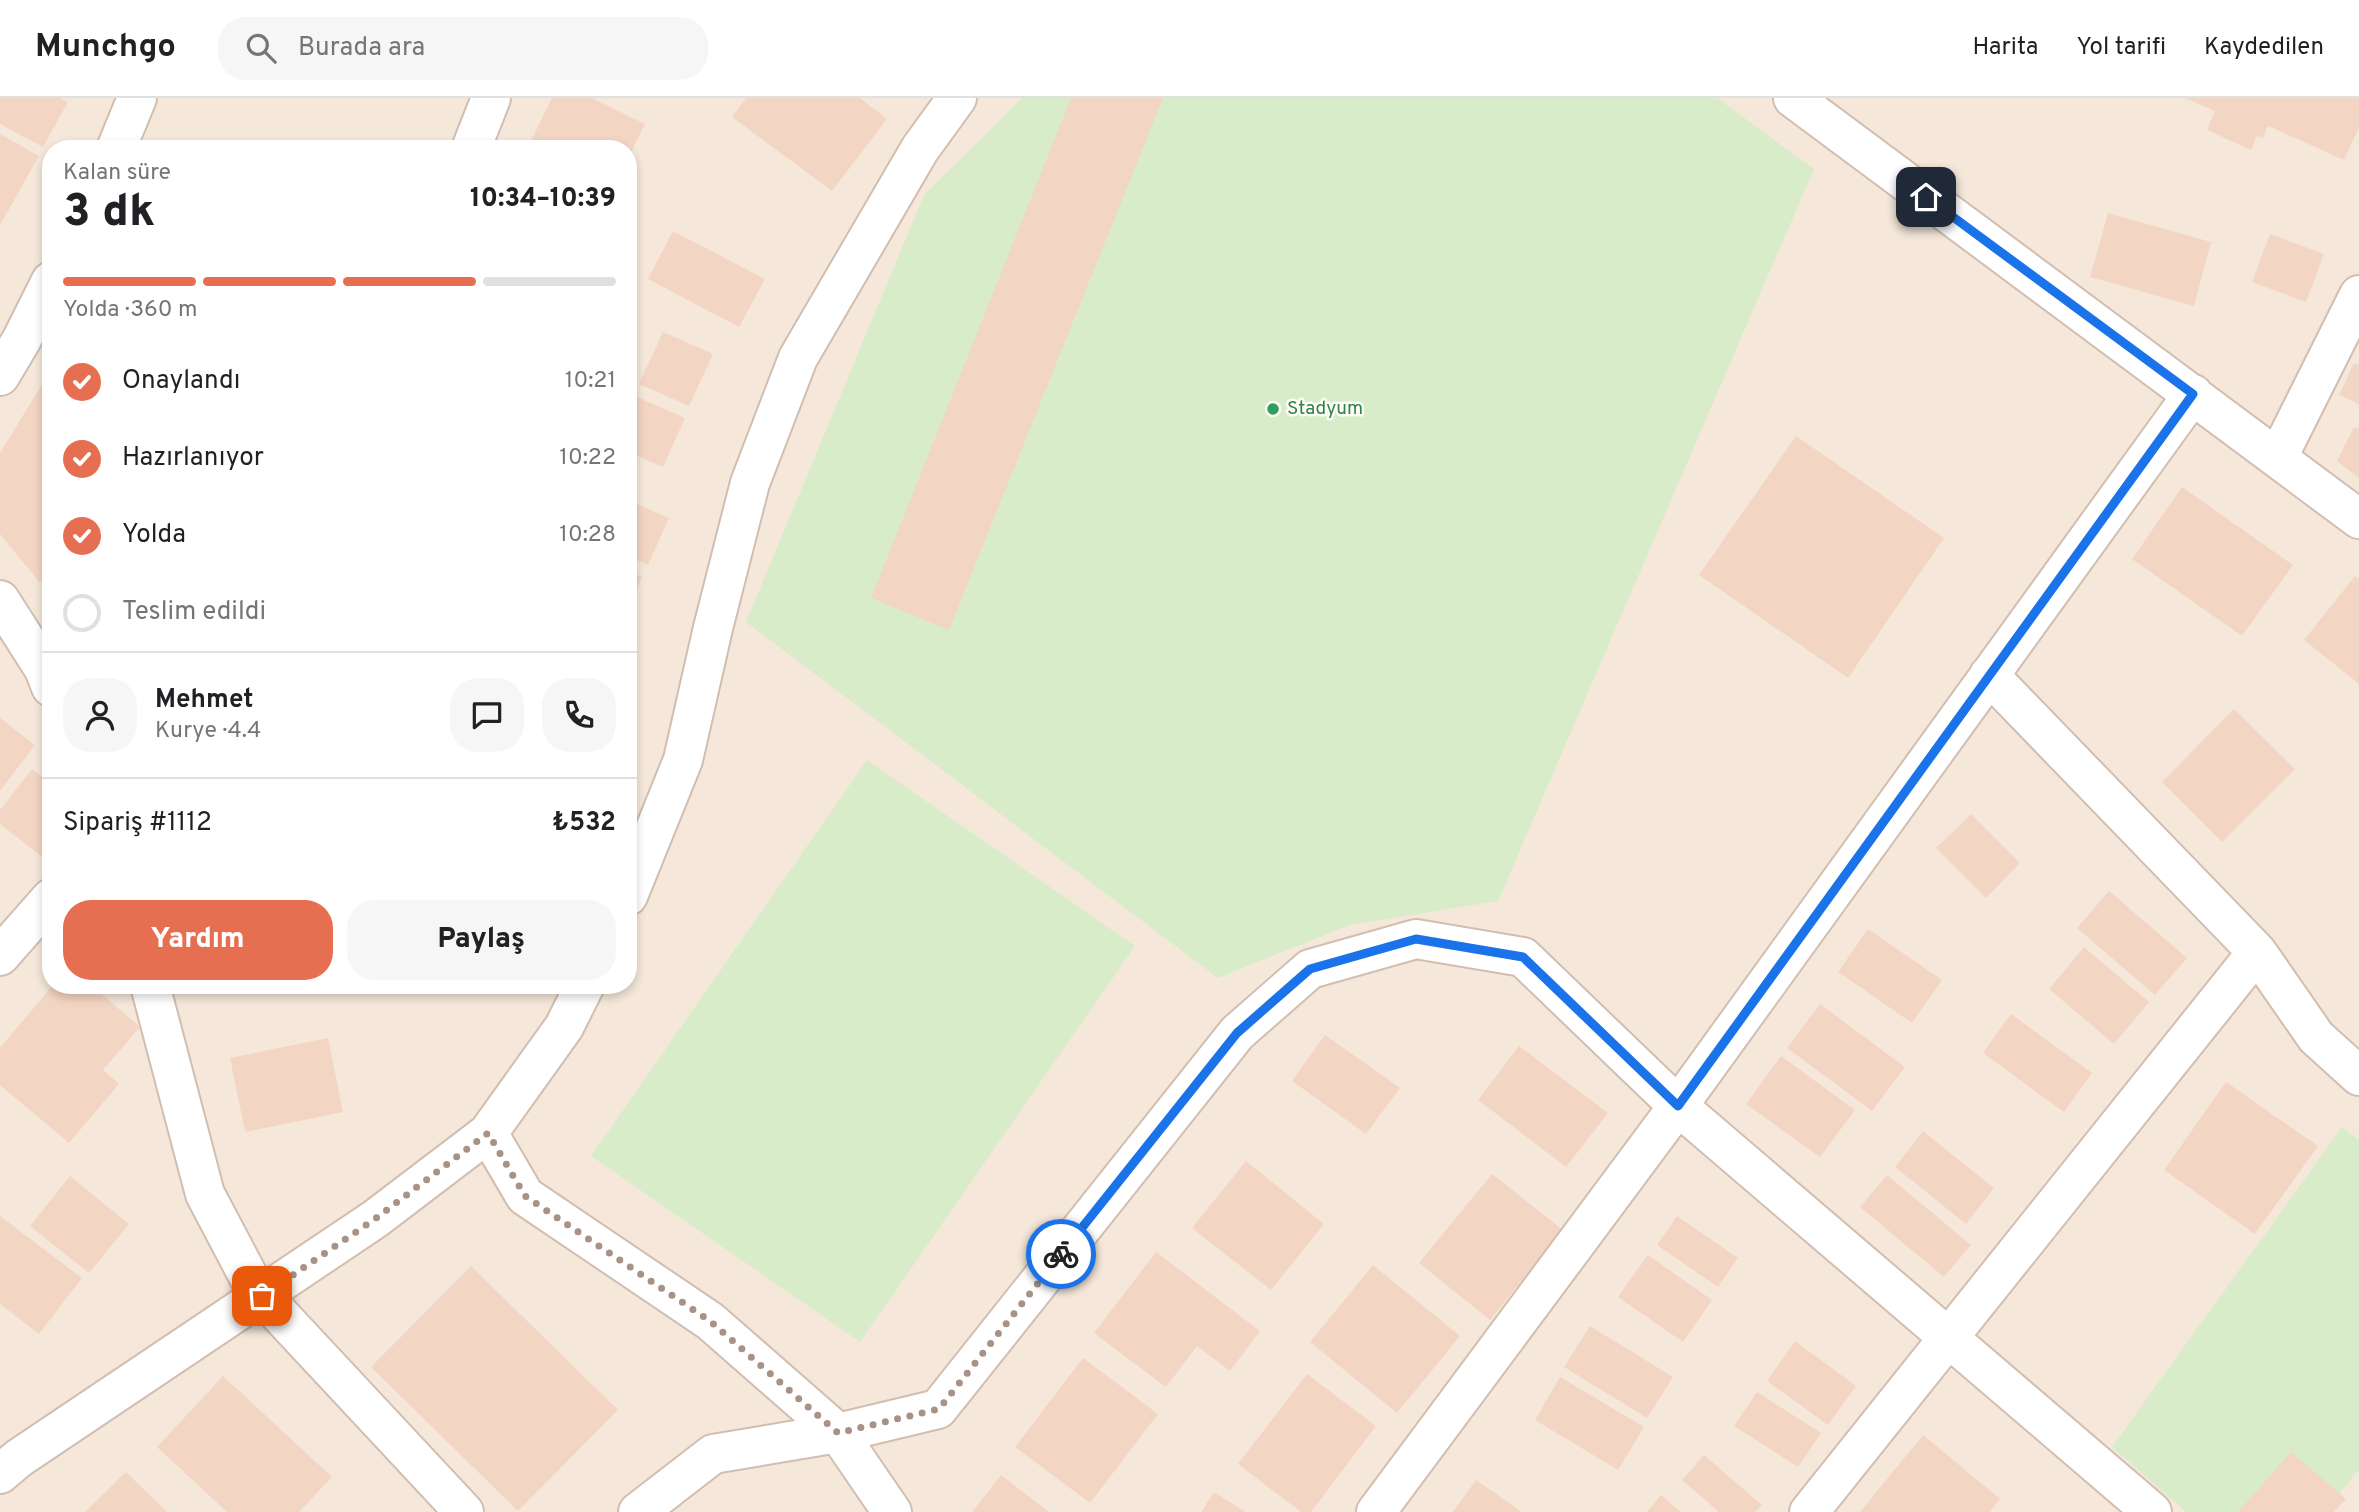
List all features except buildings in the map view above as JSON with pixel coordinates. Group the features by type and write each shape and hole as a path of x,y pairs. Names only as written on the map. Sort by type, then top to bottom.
{"street":[{"path":"120,140 137,98"},
{"path":"475,140 491,98"},
{"path":"637,873 683,760 750,483 798,358 920,149 957,98"},
{"path":"1793,98 2359,519"},
{"path":"2278,457 2359,295"},
{"path":"0,376 42,299"},
{"path":"1376,1512 1678,1106 2193,394"},
{"path":"0,600 42,666"},
{"path":"1989,675 2257,952 2316,1037 2359,1076"},
{"path":"0,956 42,908"},
{"path":"639,1512 713,1454 838,1433 939,1409 1237,1033 1310,969 1416,939 1523,957 1678,1106 2152,1512"},
{"path":"1809,1512 2257,952"},
{"path":"152,994 205,1194 254,1287 464,1512"},
{"path":"0,1474 19,1458 375,1219 488,1133 564,1027 580,994"},
{"path":"488,1133 525,1196 710,1321 838,1433 892,1512"}],"shaded area":[{"path":"0,98 2359,98 2359,1512 0,1512"}],"green space":[{"name":"Stadyum","path":"1022,98 1717,98 1814,169 1498,901 1350,925 1218,978 746,622 924,195"},
{"path":"867,760 1135,946 860,1342 591,1156"},
{"path":"2342,1127 2359,1140 2359,1469 2325,1512 2186,1512 2112,1447"}],"way so far":[{"path":"262,1296 375,1219 488,1133 525,1196 710,1321 838,1433 939,1409 1061,1254"}],"place":[{"name":"Stadyum","path":"1273,409"}],"route":[{"path":"1061,1254 1237,1033 1310,969 1416,939 1523,957 1678,1106 2193,394 1926,197"}]}
